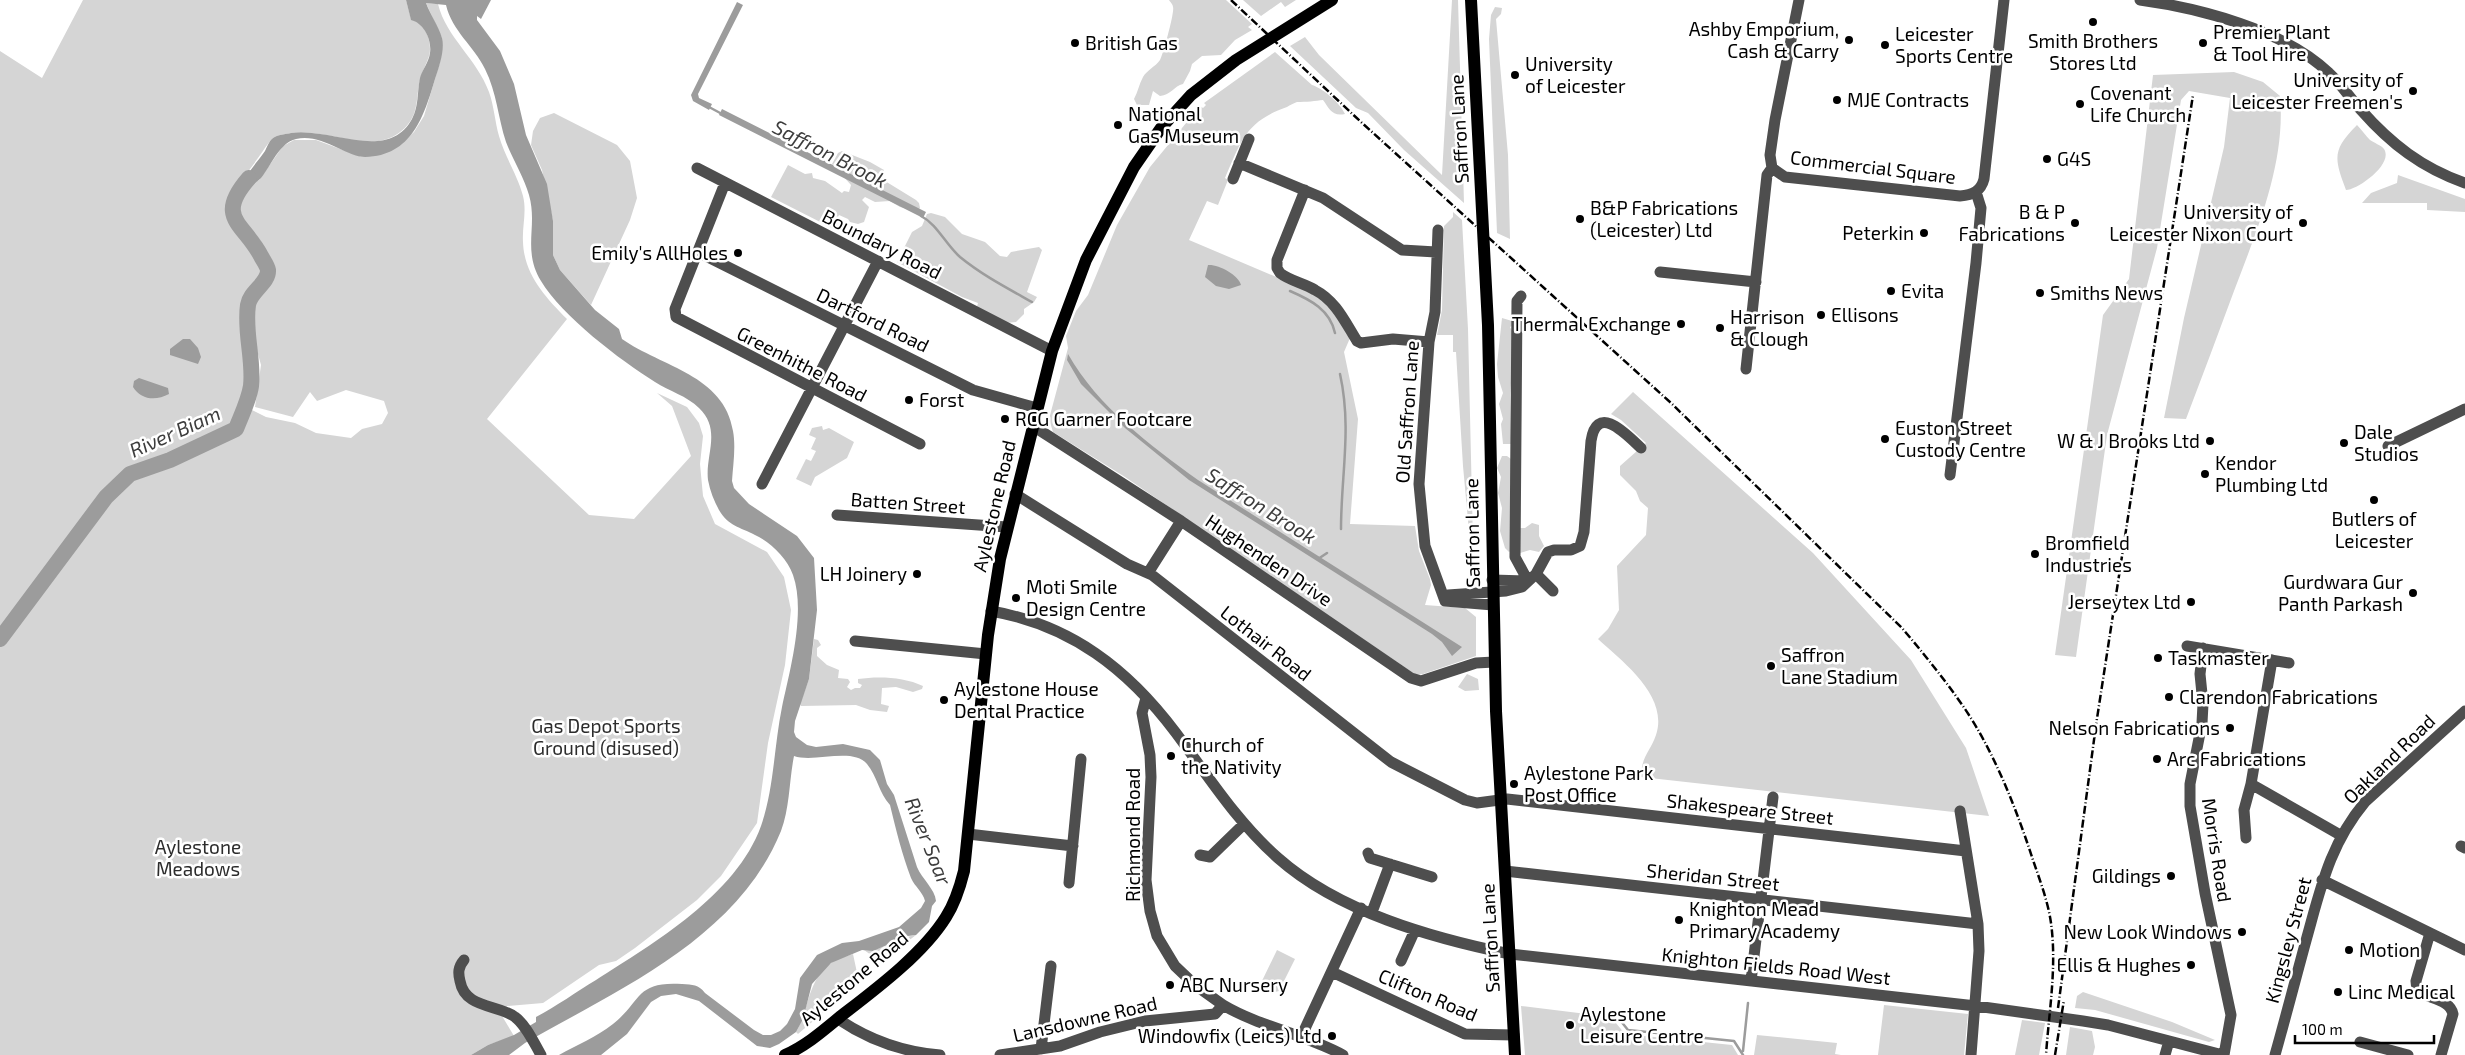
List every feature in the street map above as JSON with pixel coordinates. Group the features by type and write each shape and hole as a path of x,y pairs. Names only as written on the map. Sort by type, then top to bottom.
{"main road":[{"name":"Aylestone Road","path":"785,1055 804,1045 881,985 929,939 946,917 958,892 964,871 991,611 1007,528 1052,351 1094,240 1134,167 1161,128 1191,95 1236,60 1332,0"},
{"name":"Saffron Lane","path":"1473,3 1488,325 1494,662 1514,1055"}],"street":[{"name":"Commercial Square","path":"1798,0 1775,120 1770,155 1772,168 1785,177 1960,196 1976,192 1980,189 1984,178 2004,0"},
{"path":"2140,0 2180,6 2219,16 2266,33 2289,45 2328,72 2386,138 2404,153 2420,164 2465,183"},
{"path":"1233,179 1249,139"},
{"path":"1239,163 1305,190 1330,203 1402,250 1436,252"},
{"name":"Boundary Road","path":"697,168 1052,351"},
{"path":"1746,369 1768,174 1772,168"},
{"path":"698,252 725,183"},
{"path":"1305,190 1277,260 1280,272 1316,290 1328,299 1338,309 1357,341 1361,343 1393,339 1429,342"},
{"path":"1950,475 1976,264 1980,208 1976,192"},
{"name":"Old Saffron Lane","path":"1438,230 1435,312 1429,342 1419,484 1424,543 1441,594 1450,596 1493,592 1532,578"},
{"name":"Greenhithe Road","path":"698,252 675,309 674,313 679,320 920,444"},
{"name":"Dartford Road","path":"698,252 973,390 1037,408"},
{"path":"762,484 878,261"},
{"path":"1660,272 1756,282"},
{"path":"1521,296 1517,301 1515,557 1532,578 1552,591"},
{"path":"2388,446 2465,409"},
{"path":"1532,578 1548,552 1577,548 1582,541 1590,442 1594,430 1604,422 1614,424 1641,448"},
{"name":"Hughenden Drive","path":"1033,426 1181,521 1416,680 1476,663 1494,662"},
{"name":"Lothair Road","path":"1015,494 1127,564 1148,573 1391,762 1471,802 1500,800"},
{"name":"Batten Street","path":"837,515 1007,528"},
{"path":"1148,573 1181,521"},
{"name":"Knighton Fields Road West","path":"991,611 1041,623 1073,638 1112,665 1146,698 1175,732 1244,824 1289,868 1313,884 1366,910 1415,930 1444,939 1510,954 1976,1006 2108,1024 2223,1055"},
{"path":"855,641 986,654"},
{"path":"2187,646 2289,662"},
{"name":"Morris Road","path":"2203,648 2200,674 2203,704 2202,723 2190,784 2190,806 2205,893 2231,1015 2223,1055"},
{"name":"Morris Road","path":"2246,838 2243,819 2251,784 2272,660"},
{"name":"Richmond Road","path":"1146,698 1142,713 1150,755 1151,778 1146,880 1150,911 1157,936 1175,966 1195,985 1223,1005"},
{"name":"Oakland Road","path":"2342,836 2352,818 2365,802 2465,711"},
{"path":"1069,883 1081,759"},
{"path":"2251,784 2342,836"},
{"path":"1751,981 1773,798"},
{"name":"Shakespeare Street","path":"1500,800 1506,799 1966,850"},
{"path":"1960,812 1978,924 1979,965 1971,1055"},
{"path":"1200,855 1210,857 1244,824"},
{"path":"968,834 1073,846"},
{"name":"Kingsley Street","path":"2275,1055 2322,880 2342,836"},
{"path":"1368,854 1370,858 1432,877"},
{"path":"1302,1035 1332,972 1390,864"},
{"name":"Sheridan Street","path":"1505,871 1978,924"},
{"path":"2322,880 2465,950"},
{"path":"1401,961 1415,930"},
{"path":"2430,933 2416,981 2417,992 2427,998 2446,1003 2452,1008 2453,1014 2441,1055"},
{"path":"464,960 460,965 459,974 461,986 469,997 478,1004 507,1012 518,1018 541,1055"},
{"path":"1041,1049 1051,966"},
{"name":"Clifton Road","path":"1332,972 1465,1034 1514,1036"},
{"path":"1223,1005 1246,1017 1302,1035 1343,1055"},
{"name":"Lansdowne Road","path":"1000,1055 1060,1046 1122,1025 1168,1017 1215,1014 1223,1005"},
{"path":"838,1019 857,1032 876,1041 921,1054 940,1055"},
{"path":"2165,1055 2169,1041"},
{"path":"2360,1042 2408,1055"}],"green space":[{"name":"Aylestone Meadows","path":"83,0 406,0 411,19 420,23 423,27 430,44 430,52 419,82 414,115 399,133 386,139 371,141 306,132 275,137 269,142 243,180 234,205 234,213 241,230 262,256 268,270 265,279 252,295 248,305 249,379 244,406 266,417 295,423 316,433 351,438 362,429 382,424 388,413 384,401 346,390 317,401 310,392 293,417 255,407 261,365 252,332 252,312 273,267 260,240 237,212 249,186 259,180 283,146 294,140 316,140 362,157 384,153 401,144 414,132 424,116 440,62 442,38 426,3 438,4 454,38 477,69 489,92 499,136 523,196 525,208 523,242 527,264 537,284 567,319 487,419 589,515 634,519 691,456 672,406 657,393 687,407 699,423 703,436 700,464 703,496 715,524 767,552 784,577 791,610 785,665 768,743 757,823 721,876 697,900 616,961 599,965 543,1003 507,1006 502,1016 514,1036 488,1045 471,1055 0,1055 0,51 42,78"},
{"path":"1169,0 1226,0 1252,24 1248,27 1252,30 1235,40 1221,55 1202,56 1192,64 1183,84 1160,96 1153,91 1149,105 1137,105 1134,99 1142,80 1147,72 1160,60 1164,50 1173,10 1173,5"},
{"path":"1243,0 1296,0 1285,7 1281,2 1261,16"},
{"path":"1452,0 1458,0 1464,203 1404,150 1368,113 1356,108 1290,46 1305,37 1319,55 1442,175"},
{"path":"1495,7 1502,8 1501,14 1496,19 1508,155 1510,239 1497,233 1489,39 1491,15"},
{"path":"1275,52 1312,85 1331,97 1345,114 1334,113 1323,100 1297,102 1262,119 1241,143 1225,178 1228,180 1218,205 1207,201 1189,240 1314,293 1331,308 1350,338 1344,352 1358,419 1350,524 1415,526 1419,551 1431,585 1425,605 1465,608 1476,617 1476,656 1423,674 1416,675 1125,477 1053,432 1049,419 1068,348 1066,336 1076,311 1088,295 1117,225 1150,167 1200,106 1203,108 1206,105 1204,103"},
{"path":"2234,72 2263,82 2280,96 2279,146 2268,196 2252,244 2186,419 2164,418 2184,318 2224,147 2230,98 2189,91 2181,100 2157,248 2107,435 2076,657 2055,655 2103,315 2129,279 2153,75"},
{"path":"554,113 617,145 630,161 637,198 630,220 591,305 560,270 553,255 553,221 542,170 531,145 533,131 540,118"},
{"path":"2357,125 2370,140 2384,149 2386,155 2384,162 2373,175 2358,186 2346,190 2339,170 2339,148"},
{"path":"842,151 870,162 884,170 882,178 916,200 920,208 917,211 900,207 890,201 875,202 865,197 862,200 869,207 864,222 858,224 850,222 839,215 832,228 771,197 788,165 805,174 812,173 813,178 825,181 842,193 844,191 849,192 851,185 832,164 838,153"},
{"path":"2398,175 2465,199 2465,212 2427,210 2427,203 2362,203 2371,193 2397,183"},
{"path":"1453,212 1462,220 1468,329 1474,586 1463,466 1456,352 1453,352 1453,335 1437,335 1442,310 1444,226 1453,217"},
{"path":"931,213 945,217 962,234 985,242 1000,256 1007,257 1011,252 1039,247 1042,250 1027,292 1037,297 1034,302 1024,309 1024,314 1016,322 1006,323 977,307 978,303 962,297 897,262 912,232 922,226 927,214"},
{"path":"1502,318 1512,321 1513,325 1510,327 1515,337 1510,395 1511,444 1503,444 1501,424 1503,419 1499,404 1503,393 1498,377 1497,364"},
{"name":"Saffron Lane Stadium","path":"1633,392 1813,553 1911,660 1966,748 1989,816 1641,777 1644,759 1656,735 1658,721 1656,707 1650,694 1631,669 1598,639 1608,629 1619,610 1617,566 1646,535 1648,508 1640,501 1636,491 1620,475 1620,466 1646,443 1621,420 1611,414"},
{"path":"822,426 823,430 829,428 854,442 847,458 815,477 811,486 796,479 806,459 811,461 816,451 811,449 816,438 809,435 812,428"},
{"path":"1502,456 1507,456 1511,459 1512,550 1509,552 1505,548 1500,531 1502,508 1498,493 1501,477 1497,468"},
{"path":"1532,523 1539,525 1539,536 1544,546 1539,552 1530,550 1520,553 1519,528 1525,528"},
{"path":"814,639 818,640 821,645 817,648 817,656 827,665 839,670 838,678 848,679 850,682 847,687 851,690 860,688 862,685 858,683 858,679 874,678 908,681 923,686 922,689 913,692 896,687 882,688 881,704 889,706 887,712 870,710 856,705 801,706 800,704 809,679"},
{"path":"1467,674 1478,679 1479,690 1465,691 1458,687"},
{"path":"916,935 881,962 864,950 884,947 903,938"},
{"path":"1277,950 1295,959 1279,991 1275,992 1260,985"},
{"path":"853,954 859,982 798,1034 796,1032 811,991 821,973 828,965 838,959"},
{"path":"2083,992 2172,1022 2215,1040 2209,1042 2095,1010 2075,1008 2077,996"},
{"path":"1884,1005 1968,1014 1964,1055 1878,1055"},
{"name":"Aylestone Leisure Centre","path":"1521,1006 1611,1017 1625,1034 1732,1045 1738,1055 1525,1055"},
{"path":"2022,1020 2045,1023 2039,1055 2015,1055"},
{"path":"2070,1027 2092,1031 2095,1047 2093,1055 2066,1055"},
{"path":"1757,1035 1837,1043 1835,1054 1841,1055 1754,1055"}],"shaded area":[{"path":"406,0 491,0 481,19 477,16 477,20 500,51 514,84 526,135 547,184 553,221 553,255 560,270 595,310 619,329 622,339 689,374 717,397 727,412 734,437 732,481 734,488 749,504 797,536 814,558 817,610 809,679 795,721 794,732 796,737 807,745 816,747 843,744 870,750 880,760 887,784 894,795 917,867 935,897 936,901 932,906 929,922 916,935 908,936 873,951 862,950 831,963 812,984 803,1019 796,1032 770,1048 757,1046 699,1001 676,994 661,996 651,1002 627,1034 601,1055 559,1055 607,1029 647,989 667,984 698,986 754,1030 763,1035 771,1035 780,1031 787,1024 795,1009 800,978 817,955 842,943 859,941 899,927 921,908 925,901 911,878 890,805 867,764 861,759 843,756 802,758 794,756 784,822 761,869 736,902 705,931 672,957 636,981 525,1043 509,1055 471,1055 488,1045 514,1035 536,1022 536,1017 643,950 691,915 733,874 749,851 761,826 769,797 779,722 795,641 798,606 797,590 787,563 772,546 761,538 726,520 715,503 708,480 711,434 706,416 694,404 641,373 609,350 577,323 550,294 541,281 532,259 532,217 529,195 506,142 489,78 480,61 453,23 446,5 426,3 442,38 442,53 426,107 414,132 405,142 394,150 381,155 365,157 315,139 296,139 290,141 280,150 261,178 236,196 270,141 277,136 307,132 374,141 389,139 402,132 414,114 420,78 430,53 430,43 426,33 420,25 411,20"},
{"path":"737,2 743,5 698,94 699,98 712,104 709,110 693,101 691,95"},
{"path":"722,109 926,212 923,218 719,115"},
{"path":"1208,265 1217,266 1228,271 1241,285 1229,289 1216,286 1205,277"},
{"path":"183,339 190,339 198,348 201,357 198,364 170,355 170,349"},
{"path":"1068,354 1094,391 1110,408 1126,424 1180,467 1462,647 1452,656 1442,642 1432,634 1189,480 1125,428 1081,384 1067,360"},
{"path":"139,378 168,388 169,394 159,398 149,398 140,395 133,387 134,381"}],"waterway":[{"name":"Saffron Brook","path":"709,107 722,114"},
{"name":"River Biam","path":"0,639 106,497 130,474 170,460 236,429 251,386 252,376 247,325 249,300 268,275 266,264 235,220 233,212 234,202 239,191 249,178"},
{"name":"Saffron Brook","path":"921,216 937,229 955,252 968,264 1032,302"},
{"path":"1290,291 1312,302 1324,312 1329,318 1335,333"},
{"path":"1340,374 1346,433 1341,529"},
{"name":"Saffron Brook","path":"1318,559 1327,553"},
{"name":"Saffron Brook","path":"1743,1051 1748,1003"},
{"name":"Saffron Brook","path":"1616,1015 1628,1030 1734,1041 1743,1055"}],"railway":[{"path":"1231,0 1361,122 1671,403 1902,628 1943,678 1976,726 1995,762 2019,819 2046,898 2053,939 2052,989 2046,1055"},
{"path":"2058,1008 2096,725 2193,95"},
{"path":"2055,1055 2064,1000"}],"place":[{"name":"Smith Brothers Stores Ltd","path":"2093,22"},
{"name":"Ashby Emporium, Cash & Carry","path":"1849,40"},
{"name":"British Gas","path":"1075,43"},
{"name":"Premier Plant & Tool Hire","path":"2203,43"},
{"name":"Leicester Sports Centre","path":"1885,45"},
{"name":"University of Leicester","path":"1515,75"},
{"name":"University of Leicester Freemen's","path":"2413,91"},
{"name":"MJE Contracts","path":"1837,100"},
{"name":"Covenant Life Church","path":"2080,104"},
{"name":"National Gas Museum","path":"1118,125"},
{"name":"G4S","path":"2047,159"},
{"name":"B&P Fabrications (Leicester) Ltd","path":"1580,219"},
{"name":"B & P Fabrications","path":"2075,223"},
{"name":"University of Leicester Nixon Court","path":"2303,223"},
{"name":"Peterkin","path":"1924,233"},
{"name":"Emily's AllHoles","path":"738,253"},
{"name":"Evita","path":"1891,291"},
{"name":"Smiths News","path":"2040,293"},
{"name":"Ellisons","path":"1821,315"},
{"name":"Thermal Exchange","path":"1681,324"},
{"name":"Harrison & Clough","path":"1720,328"},
{"name":"Forst","path":"909,400"},
{"name":"RCG Garner Footcare","path":"1005,419"},
{"name":"Euston Street Custody Centre","path":"1885,439"},
{"name":"W & J Brooks Ltd","path":"2210,441"},
{"name":"Dale Studios","path":"2344,443"},
{"name":"Kendor Plumbing Ltd","path":"2205,474"},
{"name":"Butlers of Leicester","path":"2374,500"},
{"name":"Bromfield Industries","path":"2035,554"},
{"name":"LH Joinery","path":"917,574"},
{"name":"Gurdwara Gur Panth Parkash","path":"2413,593"},
{"name":"Moti Smile Design Centre","path":"1016,598"},
{"name":"Jerseytex Ltd","path":"2191,602"},
{"name":"Taskmaster","path":"2158,658"},
{"name":"Saffron Lane Stadium","path":"1771,666"},
{"name":"Clarendon Fabrications","path":"2169,697"},
{"name":"Aylestone House Dental Practice","path":"944,700"},
{"name":"Nelson Fabrications","path":"2230,728"},
{"name":"Church of the Nativity","path":"1171,756"},
{"name":"Arc Fabrications","path":"2157,759"},
{"name":"Aylestone Park Post Office","path":"1514,784"},
{"name":"Gildings","path":"2171,876"},
{"name":"Knighton Mead Primary Academy","path":"1679,920"},
{"name":"New Look Windows","path":"2242,932"},
{"name":"Motion","path":"2349,950"},
{"name":"Ellis & Hughes","path":"2191,965"},
{"name":"ABC Nursery","path":"1170,985"},
{"name":"Linc Medical","path":"2338,992"},
{"name":"Aylestone Leisure Centre","path":"1570,1025"},
{"name":"Windowfix (Leics) Ltd","path":"1332,1036"}],"park label":[{"name":"Gas Depot Sports Ground (disused)","path":"606,737"}],"water label":[{"name":"River Soar","path":"928,841"}]}
